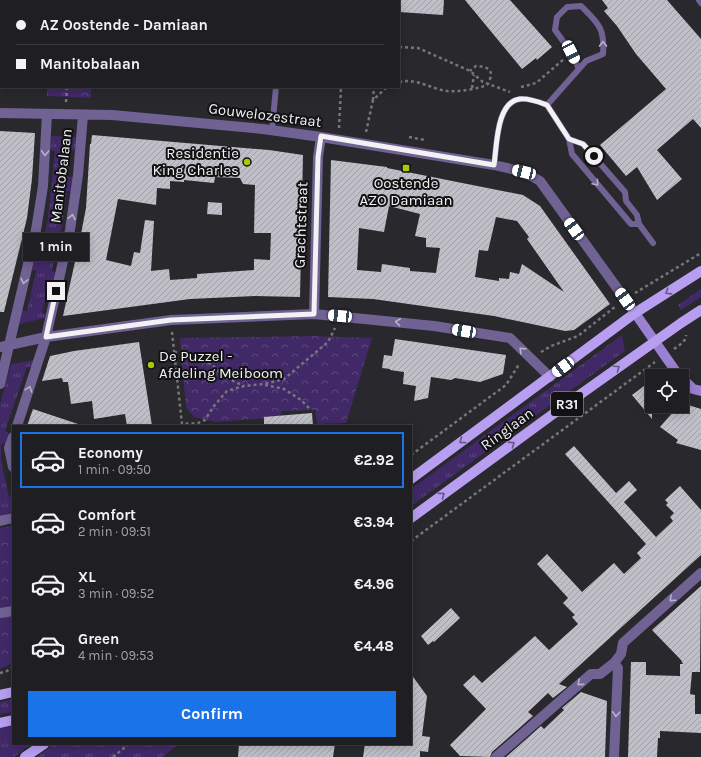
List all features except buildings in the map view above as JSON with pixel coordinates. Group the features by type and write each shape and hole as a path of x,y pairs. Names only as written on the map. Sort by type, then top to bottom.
{"main road":[{"name":"Ringlaan","path":"412,477 635,313 701,271"},
{"name":"Ringlaan","path":"412,517 564,406 701,310"},
{"path":"635,313 674,369"},
{"path":"689,384 693,388 701,391"},
{"path":"0,692 12,692"},
{"path":"0,695 12,692"},
{"path":"0,723 12,720"},
{"path":"25,757 43,745"}],"street":[{"name":"Gouwelozestraat","path":"0,113 112,115 272,130 321,136 494,165 524,172 540,181 635,313"},
{"name":"Manitobalaan","path":"0,384 5,346 36,230 42,193 47,114"},
{"name":"Manitobalaan","path":"17,425 46,337 75,202 83,115"},
{"name":"Grachtstraat","path":"314,314 318,157 321,136"},
{"path":"5,346 46,337 171,320 314,314 434,326 510,338 550,376"},
{"path":"12,440 9,448 12,462"},
{"path":"0,522 12,518"},
{"path":"496,757 591,674 600,674 614,663 621,654 623,643 701,573"},
{"path":"0,613 12,611"},
{"path":"614,663 618,668 614,757"}],"lane":[{"path":"547,105 579,69 586,61 603,54 604,40 598,23 581,6 567,7 557,16 555,30 571,52 579,69"},
{"path":"272,130 276,88"},
{"path":"494,165 503,112 509,103 519,99 533,100 547,105 569,139 572,154 631,224 639,224"},
{"path":"569,139 583,144 625,192 626,201 637,215 639,224 653,242"},
{"path":"616,207 626,201"}],"path":[{"path":"400,47 418,48 470,71 483,82 509,92 519,99"},
{"path":"509,92 536,83 571,52"},
{"path":"400,82 417,82 441,90 456,92 484,87 489,84 492,76 491,72 487,68 476,66 470,71"},
{"path":"472,88 474,75"},
{"path":"338,139 341,88"},
{"path":"366,132 373,100 374,88"},
{"path":"373,100 386,88"},
{"path":"412,454 506,386 518,366 551,346 578,336 625,299 650,282 701,253"},
{"path":"171,320 182,424 198,423 205,420 213,407 227,391 244,386 264,384 284,379 328,342 340,316"},
{"path":"174,352 192,355 211,364 225,377 244,386"},
{"path":"412,540 664,355"},
{"path":"264,384 284,388 301,400 310,409"},
{"path":"0,673 12,668"},
{"path":"113,757 127,745"}],"green space":[{"path":"47,88 91,88 91,98 47,96"},
{"path":"51,136 77,137 75,150 70,151 68,177 73,177 72,192 67,191 61,231 65,232 62,248 57,247 52,271 56,273 53,286 48,285 42,313 46,315 45,318 19,324 22,310 27,311 36,271 32,270 35,257 40,258 48,218 55,151 50,150"},
{"path":"701,289 701,297 681,310 678,305"},
{"path":"622,335 625,351 412,505 412,488"},
{"path":"312,336 372,338 346,423 317,424 315,410 282,411 279,417 216,422 194,417 186,407 180,338"},
{"path":"34,360 31,367 27,367 5,431 9,433 6,443 1,444 1,460 9,497 12,496 12,508 10,513 0,518 0,404 11,364"},
{"path":"12,526 12,663 0,669 0,528"},
{"path":"12,699 12,712 0,714 0,702"},
{"path":"12,725 12,745 30,745 14,757 0,757 0,728"},
{"path":"53,745 178,745 162,757 37,757"}],"place":[{"name":"Residentie King Charles","path":"247,162"},
{"name":"Oostende AZO Damiaan","path":"406,168"},
{"name":"De Puzzel - Afdeling Meiboom","path":"151,365"}],"route":[{"path":"56,291 46,337 171,320 314,314 318,157 321,136 494,165 503,112 509,103 519,99 533,100 547,105 569,139 583,144 594,156"}]}
